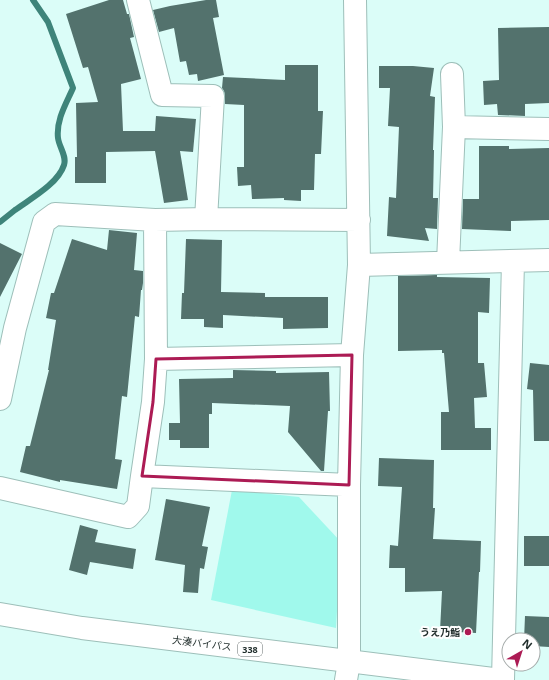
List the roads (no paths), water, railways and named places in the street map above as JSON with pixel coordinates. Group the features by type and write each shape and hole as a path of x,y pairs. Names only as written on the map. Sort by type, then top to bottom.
{"main road":[{"path":"138,0 162,95 213,96 206,219"},
{"path":"347,671 352,355 359,265 355,0"},
{"path":"448,262 454,127 452,74"},
{"path":"454,127 549,129"},
{"path":"0,399 15,328 44,222 56,214 155,220 359,220"},
{"path":"0,488 128,517 138,506 153,402 156,359 155,220"},
{"path":"359,265 549,260"},
{"path":"502,680 513,261"},
{"path":"156,359 352,355"},
{"path":"142,476 349,485"},
{"name":"大湊バイパス","path":"0,614 347,671 502,680"}],"waterway":[{"path":"0,222 50,185 61,172 65,162 58,138 58,131 62,112 73,88 48,22 33,0"}],"place":[{"name":"うえ乃鮨","path":"468,632"}]}
